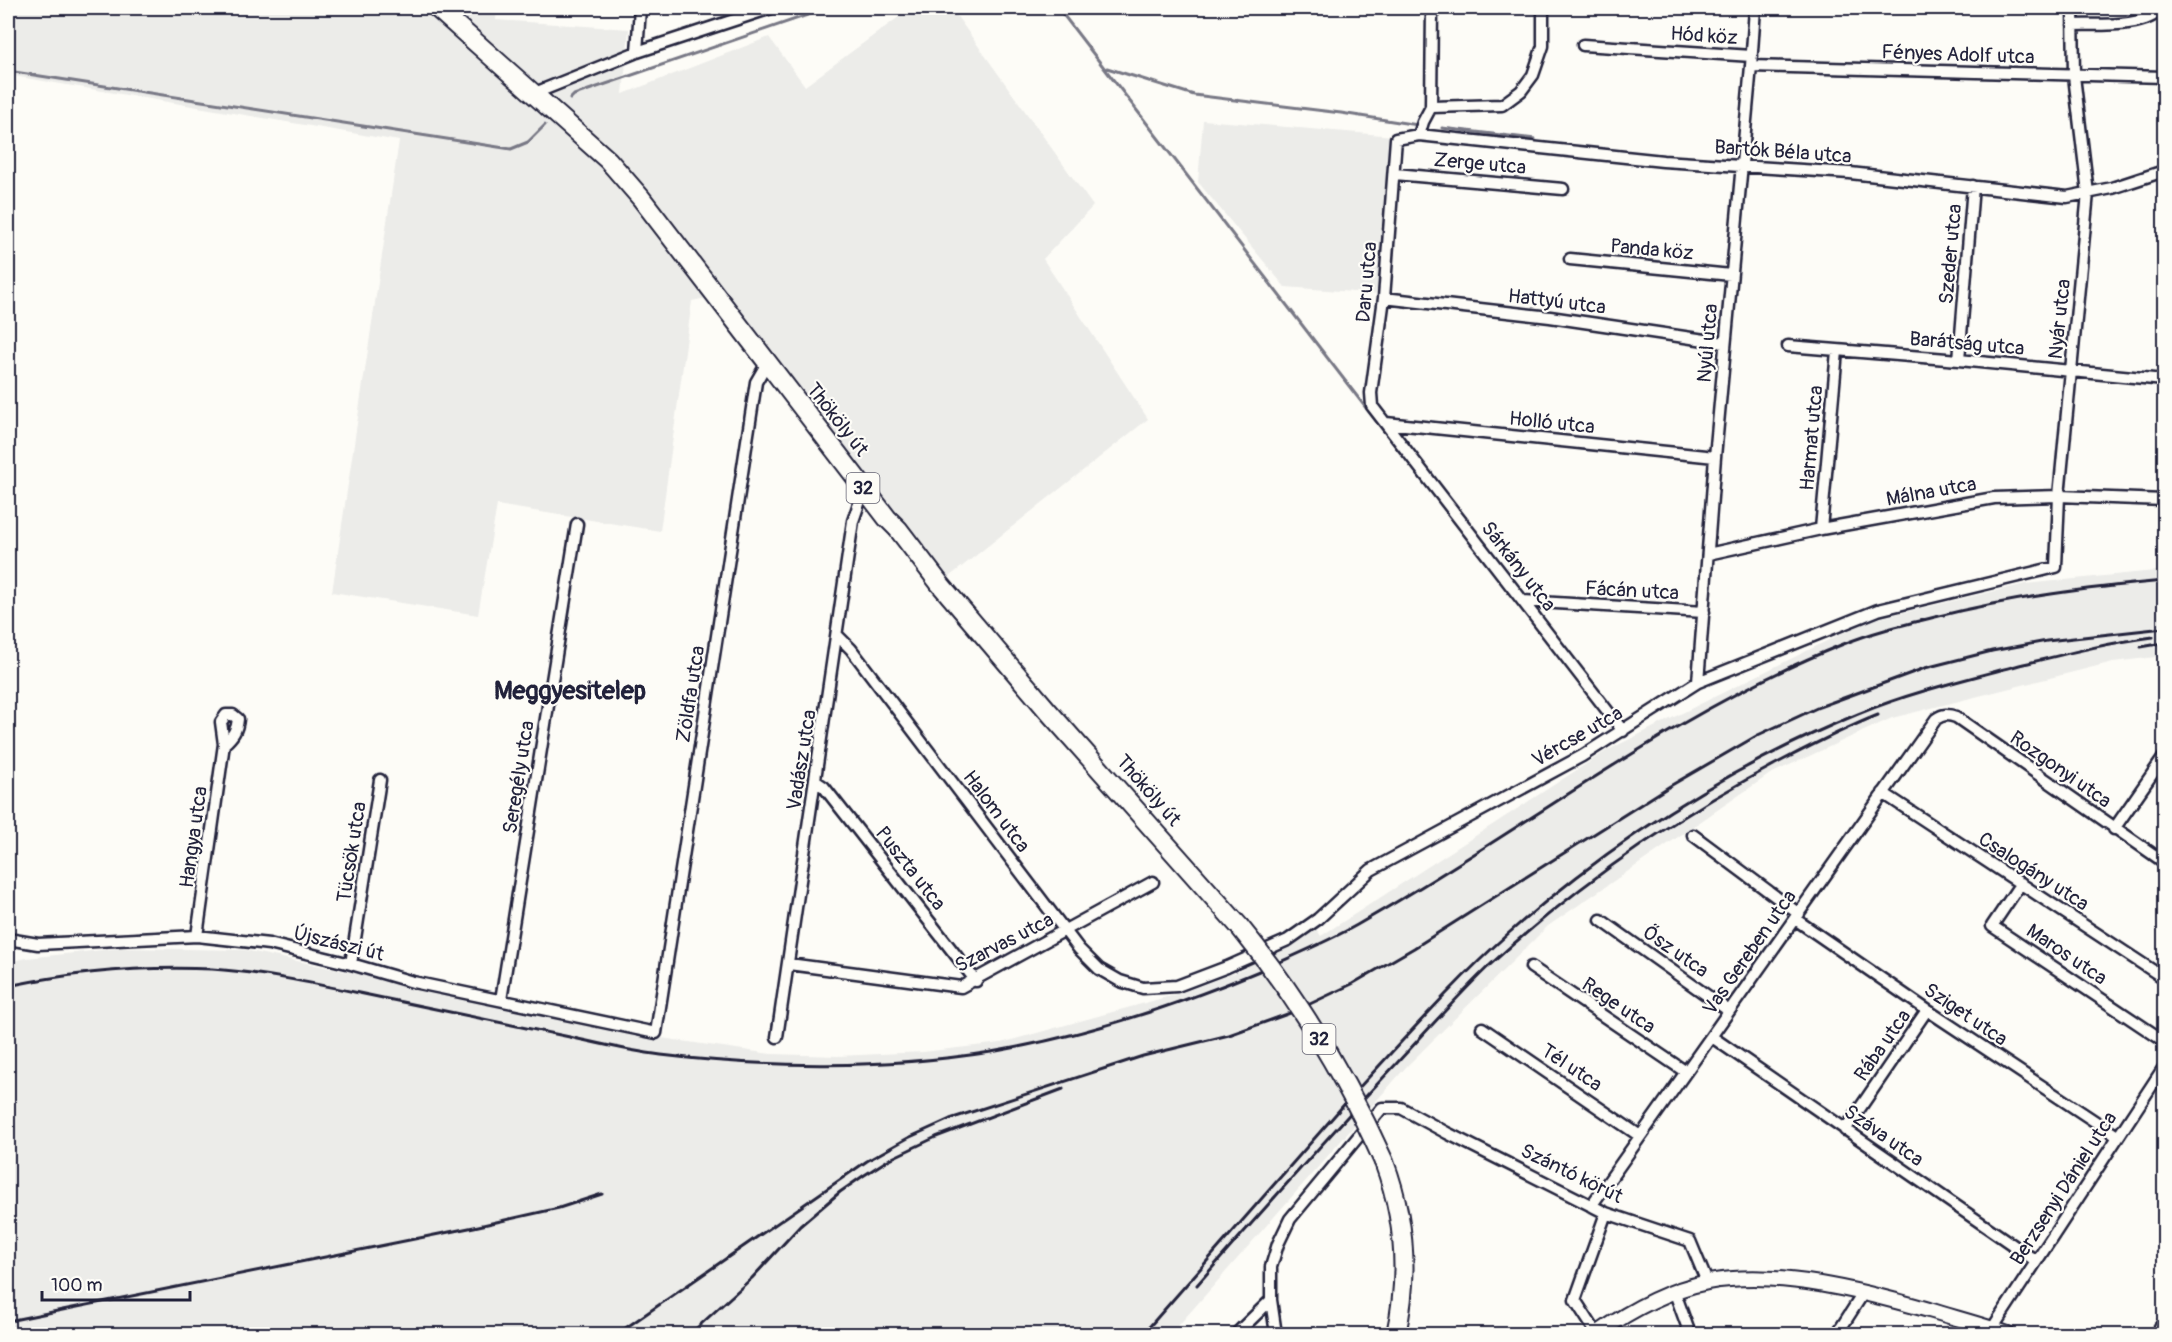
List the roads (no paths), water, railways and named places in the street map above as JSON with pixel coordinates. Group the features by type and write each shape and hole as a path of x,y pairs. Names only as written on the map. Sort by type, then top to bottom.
{"main road":[{"name":"Thököly út","path":"437,8 608,159 940,584 1262,955 1302,1011 1358,1108 1384,1162 1397,1201 1404,1258 1400,1316 1396,1335"}],"street":[{"path":"637,52 640,8"},
{"path":"535,93 637,52 771,8"},
{"path":"1419,135 1431,107 1432,8"},
{"path":"1431,107 1502,105 1521,91 1533,75 1543,46 1543,8"},
{"name":"Nyúl utca","path":"1698,682 1714,457 1752,61 1755,8"},
{"name":"Nyár utca","path":"2055,567 2059,496 2088,194 2074,76 2073,8"},
{"path":"2073,25 2131,23 2158,12 2162,8"},
{"name":"Hód köz","path":"1583,45 1752,61"},
{"name":"Fényes Adolf utca","path":"1752,61 2074,76 2164,77"},
{"name":"Bartók Béla utca","path":"1396,139 1419,135 1663,161 1850,173 2067,197 2112,188 2164,171"},
{"name":"Daru utca","path":"1386,423 1372,406 1371,393 1384,298 1396,139"},
{"name":"Zerge utca","path":"1395,174 1563,189"},
{"name":"Szeder utca","path":"1959,360 1973,186"},
{"name":"Panda köz","path":"1570,259 1731,274"},
{"name":"Hattyú utca","path":"1384,298 1550,317 1725,343"},
{"name":"Barátság utca","path":"1788,346 2164,380"},
{"name":"Harmat utca","path":"1821,529 1837,351"},
{"name":"Zöldfa utca","path":"656,1033 756,382 767,363"},
{"name":"Holló utca","path":"1386,423 1714,457"},
{"name":"Sárkány utca","path":"1386,423 1623,731"},
{"name":"Vadász utca","path":"777,1037 838,636 853,521 864,489"},
{"name":"Málna utca","path":"1708,554 1821,529 1994,498 2059,496 2164,500"},
{"name":"Seregély utca","path":"501,1000 577,524"},
{"name":"Vércse utca","path":"1143,988 1177,986 1288,940 1318,919 1371,870 1582,756 1698,682 1878,610 2055,567"},
{"name":"Fácán utca","path":"1523,601 1704,612"},
{"name":"Halom utca","path":"838,636 851,649 1079,949 1099,969 1120,981 1143,988"},
{"name":"Rozgonyi utca","path":"1936,719 1948,714 1956,717 2164,862"},
{"name":"Vas Gereben utca","path":"1591,1206 1936,719"},
{"name":"Hangya utca","path":"197,936 224,744"},
{"path":"2115,829 2164,757"},
{"name":"Tücsök utca","path":"351,964 380,780"},
{"name":"Puszta utca","path":"815,781 824,787 976,981"},
{"name":"Csalogány utca","path":"1883,793 2164,978"},
{"name":"Sziget utca","path":"1693,835 1797,916 1927,1010 2117,1136"},
{"name":"Szarvas utca","path":"789,964 961,987 976,981 1153,882"},
{"name":"Maros utca","path":"2021,883 1992,926 2164,1041"},
{"name":"Ősz utca","path":"1601,920 1730,1011"},
{"name":"Újszászi út","path":"8,939 38,944 197,936 269,944 413,982 656,1033"},
{"name":"Rege utca","path":"1531,967 1686,1072"},
{"name":"Rába utca","path":"1845,1130 1927,1010"},
{"name":"Tél utca","path":"1482,1028 1640,1136"},
{"name":"Száva utca","path":"1712,1037 2036,1261"},
{"name":"Berzsenyi Dániel utca","path":"1992,1329 2164,1067"},
{"name":"Szántó körút","path":"1271,1300 1271,1267 1278,1244 1290,1219 1382,1108 1401,1108 1606,1213 1690,1241 1707,1282"},
{"path":"1606,1213 1575,1300 1597,1334 1642,1306 1707,1282 1766,1278 1864,1292 2008,1335"},
{"path":"1837,1335 1864,1292"},
{"path":"1675,1293 1690,1335"},
{"path":"1236,1335 1271,1300"},
{"path":"1271,1300 1276,1335"},
{"path":"2155,1335 2164,1322"}],"waterway":[{"path":"570,99 574,95 828,8"},
{"path":"1058,8 1403,456"},
{"path":"1107,68 1194,95 1418,125"},
{"path":"8,71 511,149 528,142 545,125"},
{"path":"1442,128 1535,139"}],"railway":[{"path":"8,986 109,971 161,968 212,969 304,982 661,1055 743,1062 826,1065 950,1058 991,1052 1061,1037 1164,1007 1231,983 1323,943 1417,890 1654,740 1777,673 1841,645 1902,625 1967,609 2079,590 2164,581"},
{"path":"617,1334 867,1161 908,1138 950,1119 1143,1056 1229,1035 1293,1012 1352,984 1414,948 1670,786 1758,735 1819,707 1925,668 1992,651 2047,641 2164,628"},
{"path":"1143,1334 1356,1091 1450,990 1510,932 1549,899 1632,837 1675,808 1765,757 1877,706 1936,687 2016,666 2101,646 2153,637"},
{"path":"2141,647 2164,643"},
{"path":"1197,1285 1321,1145 1455,1000 1524,935 1594,879 1705,804 1795,754 1878,715"},
{"path":"690,1334 752,1278 800,1226 863,1176 888,1160 936,1137 1063,1089"},
{"path":"8,1321 474,1227 559,1208 602,1194"}],"district":[{"name":"Meggyesitelep","path":"570,690"}]}
